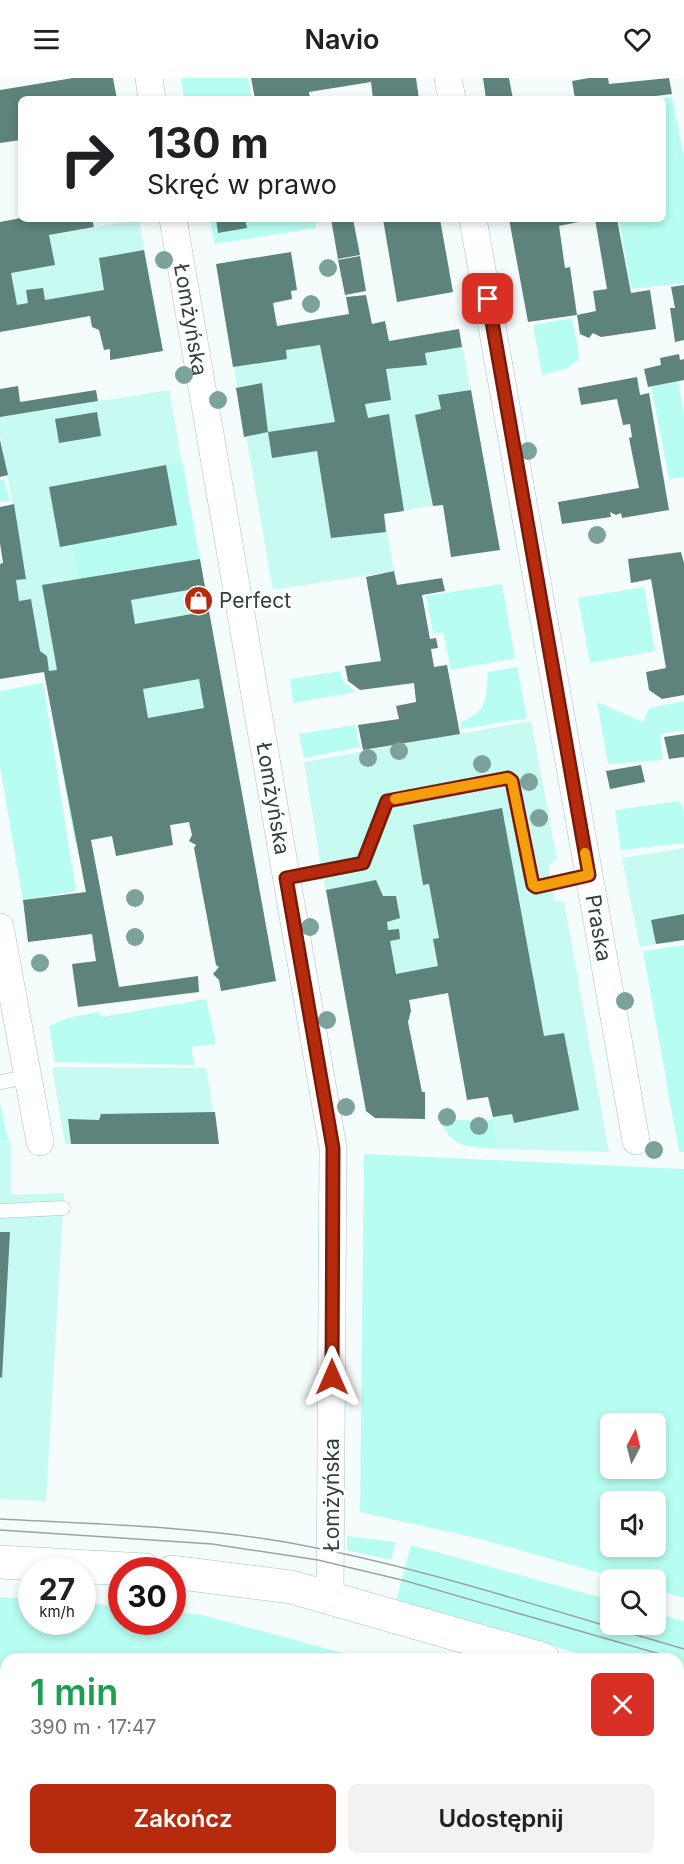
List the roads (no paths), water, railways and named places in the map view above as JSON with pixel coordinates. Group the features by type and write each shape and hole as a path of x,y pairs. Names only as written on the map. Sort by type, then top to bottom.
{"street":[{"path":"148,78 151,96"},
{"path":"448,78 451,96"},
{"name":"Łomżyńska","path":"174,222 333,1148 330,1597"},
{"name":"Praska","path":"474,222 636,1141"},
{"path":"0,927 40,1142"},
{"path":"0,1562 108,1568"},
{"path":"186,1574 256,1581 330,1597 522,1653"}],"lane":[{"path":"286,878 363,863 387,801 508,778 512,781 533,885 536,887 589,875"},
{"path":"0,1082 28,1077"},
{"path":"0,1211 63,1208"}],"tram line":[{"path":"0,1519 179,1529 285,1542 436,1576 684,1649"},
{"path":"0,1530 212,1544 318,1560 406,1581 656,1653"}],"place":[{"name":"Perfect","path":"198,601"}]}
